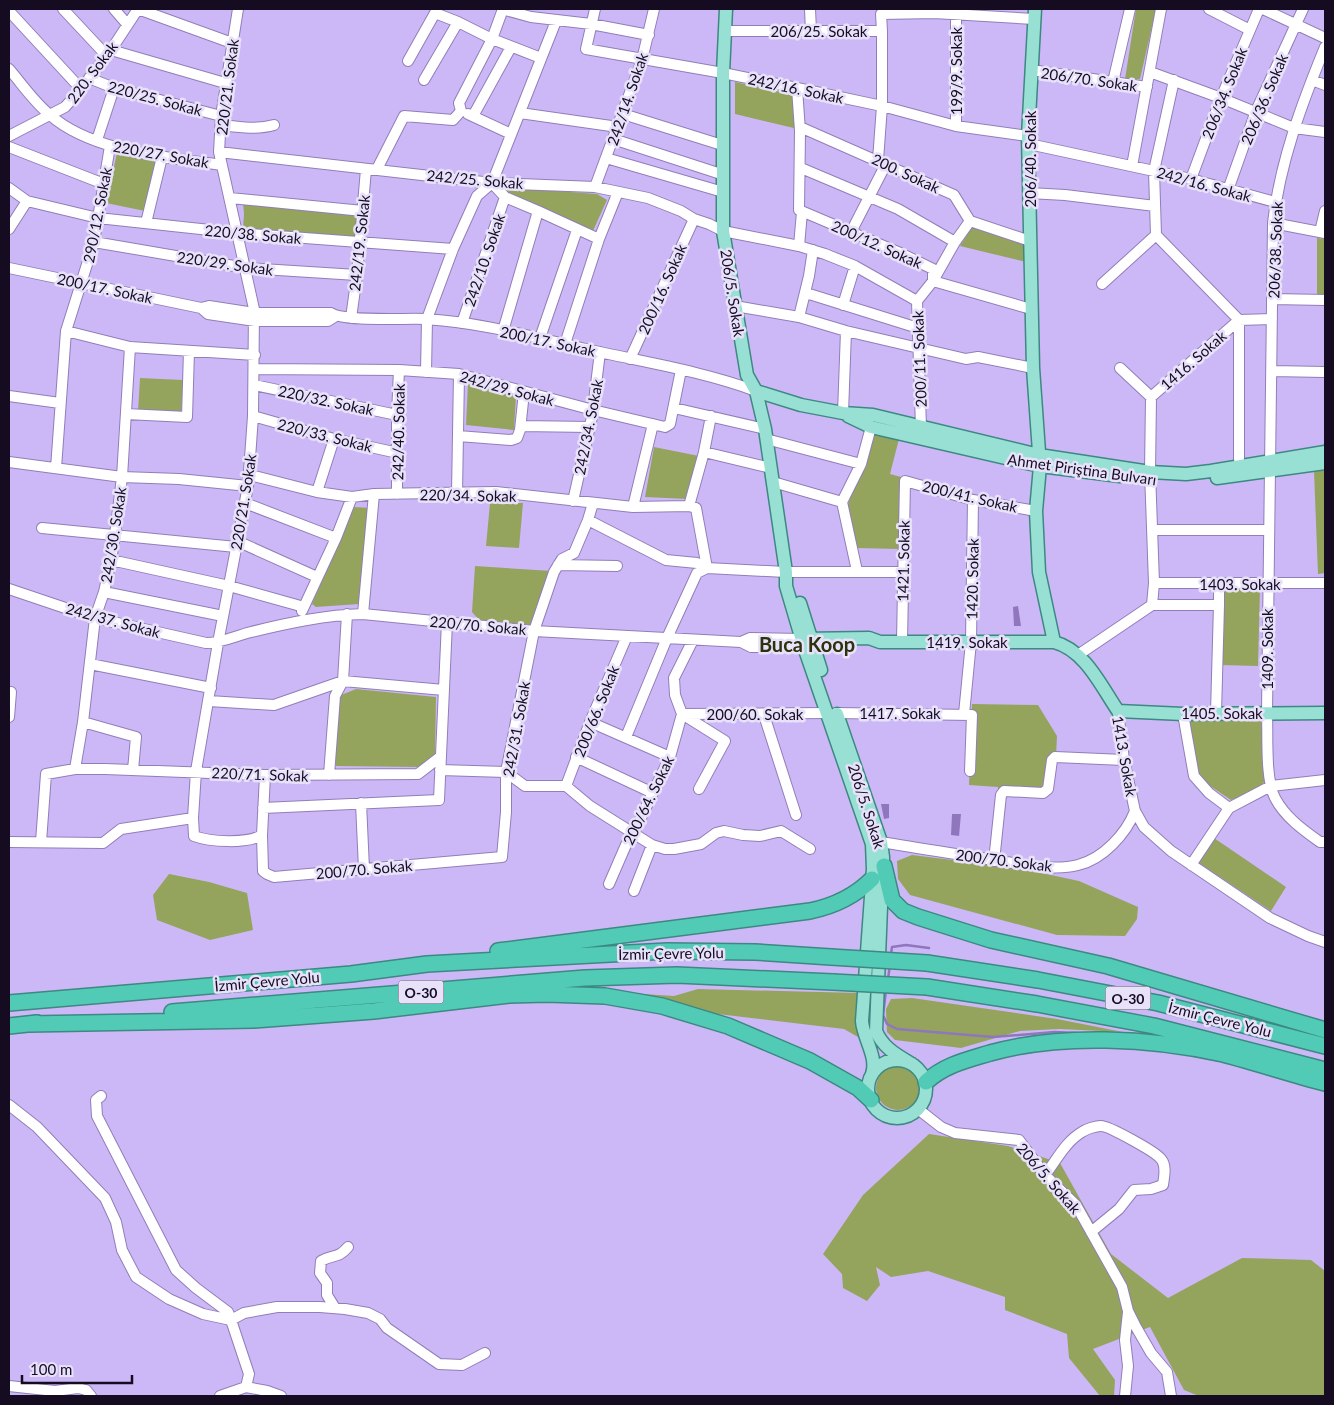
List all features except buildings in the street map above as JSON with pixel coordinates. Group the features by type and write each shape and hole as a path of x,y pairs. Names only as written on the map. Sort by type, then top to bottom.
{"highway":[{"path":"884,866 892,900 902,911 918,917 991,940 1118,969 1325,1030"},
{"path":"427,964 486,953 810,911 841,902 863,888 872,879"},
{"name":"İzmir Çevre Yolu","path":"9,1003 351,974 427,964 667,951 755,952 927,963 1038,980 1158,1004 1325,1046"},
{"name":"İzmir Çevre Yolu","path":"9,1026 585,978 677,975 927,987 1037,1004 1154,1026 1325,1070"},
{"path":"29,1024 254,1020 374,1011 509,995 605,996 662,1006 728,1026 810,1061 858,1088 871,1100"},
{"path":"926,1082 948,1066 997,1051 1052,1043 1110,1041 1166,1043 1224,1055 1325,1083"}],"main road":[{"name":"206/5. Sokak","path":"726,9 722,145 724,175 723,231 747,375 756,391 766,434 786,572 786,586 881,842 884,866 876,1031 884,1046 912,1064"},
{"name":"206/40. Sokak","path":"1033,368 1028,140 1035,14"},
{"path":"1033,368 1040,460 1036,511 1039,572 1054,642"},
{"name":"Ahmet Piriştina Bulvarı","path":"756,391 800,405 844,413 873,415 1040,460"},
{"name":"Ahmet Piriştina Bulvarı","path":"844,413 871,427 1040,460 1185,483 1269,466 1325,452"},
{"name":"Ahmet Piriştina Bulvarı","path":"1269,466 1325,463"},
{"name":"1419. Sokak","path":"808,643 871,646 880,642 1054,642"},
{"name":"1413. Sokak","path":"1054,642 1066,646 1078,654 1118,711"},
{"name":"1405. Sokak","path":"1118,711 1183,714 1325,713"},
{"name":"206/5. Sokak","path":"832,713 872,844 872,879 862,1021 865,1038 874,1062 875,1068 872,1074"},
{"path":"902,1060 912,1064 921,1072 926,1082 925,1097 918,1109 903,1117 892,1117 878,1109 871,1100 869,1084 872,1074 880,1066 890,1061 902,1060"}],"street":[{"path":"63,9 108,52 225,83"},
{"path":"114,9 128,24"},
{"path":"138,9 232,43"},
{"name":"220. Sokak","path":"10,134 65,107 81,89 138,9"},
{"name":"220/21. Sokak","path":"238,9 225,83 219,152 246,268 254,317 255,368 250,475 196,771 193,818 194,836 205,840 254,840 262,836"},
{"path":"511,134 460,110 458,103 492,39 503,9 532,13 556,21 591,24 649,35"},
{"path":"591,24 595,9"},
{"name":"242/14. Sokak","path":"595,187 642,60 654,9"},
{"path":"810,9 811,31"},
{"path":"1113,82 1130,9"},
{"path":"1132,166 1161,9"},
{"path":"1209,9 1250,30"},
{"name":"206/34. Sokak","path":"1190,179 1221,98 1259,9"},
{"path":"1263,9 1325,38"},
{"name":"206/36. Sokak","path":"1228,190 1256,111 1303,9"},
{"path":"9,11 81,89"},
{"name":"206/25. Sokak","path":"725,31 882,31 881,14 934,11 1035,14"},
{"name":"199/9. Sokak","path":"956,12 956,126"},
{"path":"408,61 435,13 492,39 541,58"},
{"path":"426,372 427,319 453,249 477,196 492,183 556,21"},
{"path":"424,80 458,22"},
{"name":"242/16. Sokak","path":"591,24 586,49 723,73 882,106 956,126 1028,140 1154,170 1275,202"},
{"path":"851,232 870,197 882,162 882,31"},
{"path":"473,116 511,47"},
{"name":"206/38. Sokak","path":"1269,466 1273,223 1275,202 1294,128 1325,50"},
{"name":"220/27. Sokak","path":"9,69 49,115 67,128 110,146 162,157 221,165"},
{"name":"206/70. Sokak","path":"1031,70 1147,87"},
{"path":"1150,72 1256,111 1294,128 1325,132"},
{"name":"220/25. Sokak","path":"89,78 114,88 221,121 252,128 274,125"},
{"path":"1174,80 1154,170 1156,235 1239,320 1239,459"},
{"path":"1312,80 1325,85"},
{"path":"97,140 114,88"},
{"path":"797,88 801,168 799,246"},
{"name":"242/19. Sokak","path":"351,318 363,211 371,169 404,116 453,120 460,110"},
{"path":"520,113 618,127"},
{"path":"623,114 722,145"},
{"name":"200. Sokak","path":"800,126 954,195 970,221"},
{"path":"613,139 724,175"},
{"name":"290/12. Sokak","path":"56,468 66,331 94,242 110,146"},
{"path":"9,147 104,184"},
{"name":"242/25. Sokak","path":"219,152 492,183 595,187 648,198 682,211 694,219 723,231 799,246 855,266 917,301"},
{"path":"146,223 162,157"},
{"path":"606,158 723,192"},
{"path":"801,168 898,209 955,242"},
{"path":"492,183 505,198 599,239"},
{"name":"220/38. Sokak","path":"9,188 27,201 98,218 238,233 453,249"},
{"path":"565,344 599,239 618,192"},
{"path":"1029,193 1065,195 1155,206"},
{"path":"230,198 363,211"},
{"name":"242/10. Sokak","path":"462,323 505,198"},
{"path":"9,228 27,201"},
{"path":"503,330 538,211"},
{"name":"200/12. Sokak","path":"801,211 932,269 933,281 1032,309"},
{"path":"1273,223 1322,233 1325,211"},
{"name":"200/16. Sokak","path":"630,359 694,219"},
{"path":"970,221 1030,241"},
{"name":"200/11. Sokak","path":"921,428 917,301 933,281 955,242 970,221"},
{"path":"540,338 577,230"},
{"path":"1102,284 1156,235"},
{"name":"220/29. Sokak","path":"94,242 246,268 357,275"},
{"path":"799,317 806,293 813,250"},
{"path":"842,305 855,266"},
{"name":"200/17. Sokak","path":"9,268 201,308 209,306 254,317 331,312 336,316 351,318 427,319 462,323 503,330 726,380 756,391"},
{"path":"806,293 918,328"},
{"path":"1273,299 1325,300"},
{"path":"735,306 799,317 846,331 966,359 978,357 1033,368"},
{"path":"1239,320 1272,319"},
{"name":"1416. Sokak","path":"1152,605 1154,583 1150,476 1151,397 1239,320"},
{"path":"66,331 130,347 255,356"},
{"path":"844,413 846,331"},
{"name":"242/30. Sokak","path":"75,769 83,722 95,618 104,592 111,560 122,477 130,347"},
{"path":"126,414 187,417 189,351"},
{"name":"242/34. Sokak","path":"573,501 590,428 600,352"},
{"name":"242/29. Sokak","path":"255,368 399,370 459,374 593,410 654,424"},
{"path":"1120,368 1151,397"},
{"name":"242/40. Sokak","path":"398,494 397,415 399,370"},
{"path":"633,507 654,424 665,427 670,424 681,370"},
{"path":"1272,370 1325,372"},
{"path":"457,493 459,374"},
{"name":"220/32. Sokak","path":"254,385 397,415"},
{"path":"458,436 514,440 519,435 524,392"},
{"path":"9,396 60,403"},
{"path":"674,408 711,416 861,464"},
{"name":"220/33. Sokak","path":"253,416 334,439 398,453"},
{"path":"707,568 696,508 689,506 704,452 711,416"},
{"path":"520,426 590,428"},
{"path":"857,571 842,502 861,464 871,427"},
{"path":"317,492 334,439"},
{"path":"704,452 771,468"},
{"path":"9,462 122,477 179,479 248,486"},
{"name":"1409. Sokak","path":"1269,466 1270,530 1267,713 1271,786 1275,799 1290,819 1320,842 1325,842"},
{"name":"220/34. Sokak","path":"250,475 317,492 352,498 374,494 496,492 633,507 689,506"},
{"name":"200/41. Sokak","path":"905,481 973,500 1036,511"},
{"name":"1421. Sokak","path":"902,642 905,481"},
{"path":"773,482 842,502"},
{"path":"363,614 374,494"},
{"path":"297,621 336,538 352,498"},
{"name":"1420. Sokak","path":"970,771 972,715 964,714 971,642 973,500"},
{"path":"245,503 336,538"},
{"path":"534,631 558,565 562,559 574,553 593,503"},
{"path":"588,520 666,560 697,563 707,568 786,572 903,572"},
{"path":"42,528 236,544 317,577"},
{"path":"1153,530 1270,530"},
{"path":"111,560 229,586 304,607"},
{"path":"558,565 617,566"},
{"path":"626,737 667,638 697,573 707,568"},
{"name":"1403. Sokak","path":"1154,583 1325,584"},
{"path":"1216,713 1219,584"},
{"name":"242/37. Sokak","path":"9,590 95,618 206,643 218,643"},
{"path":"104,592 223,616"},
{"path":"1078,654 1152,605 1219,605"},
{"path":"329,775 334,696 343,681 347,614"},
{"name":"220/70. Sokak","path":"218,643 244,634 297,621 347,614 363,614 534,631 741,642 750,638 808,643"},
{"path":"263,808 439,800 447,622"},
{"name":"242/31. Sokak","path":"502,857 506,812 506,772 534,631"},
{"name":"200/66. Sokak","path":"566,786 626,636"},
{"path":"693,640 674,678 675,695 682,714 725,741 699,789"},
{"path":"90,664 211,688"},
{"path":"208,702 274,705 343,681 444,690"},
{"path":"9,692 11,692 9,717"},
{"name":"1413. Sokak","path":"1118,711 1124,760 1135,811 1144,828 1170,851 1270,918 1325,942"},
{"name":"200/60. Sokak","path":"682,714 764,715 832,713"},
{"name":"1417. Sokak","path":"832,713 964,714"},
{"name":"200/64. Sokak","path":"609,884 632,831 636,828 670,757 682,714"},
{"path":"1183,714 1194,776 1209,793 1229,808"},
{"path":"764,715 796,815"},
{"path":"83,722 136,737 133,770"},
{"path":"590,722 670,757"},
{"name":"220/71. Sokak","path":"75,769 196,771 265,775 418,774 440,757"},
{"path":"576,757 653,793"},
{"path":"994,861 1002,794 1007,790 1046,792 1054,757 1124,760"},
{"path":"41,842 46,774 75,769"},
{"path":"440,770 506,772 526,786 566,786 590,806 652,845 665,849 700,844 716,833 724,831 760,836 781,831 810,849"},
{"path":"262,836 265,775"},
{"path":"1192,865 1229,808 1271,786 1325,780"},
{"path":"361,803 364,869"},
{"name":"200/70. Sokak","path":"881,842 994,861 1046,867 1079,865 1088,862 1109,847 1129,824 1135,811"},
{"path":"9,842 102,843 121,829 193,818"},
{"name":"200/70. Sokak","path":"262,836 262,871 274,877 502,857"},
{"path":"634,891 652,845"},
{"path":"101,1096 96,1100 96,1116 176,1270 228,1312 250,1374 246,1387"},
{"path":"9,1105 37,1127 104,1198 116,1222 122,1250 136,1277 169,1299 203,1314 231,1320 244,1313 277,1307 335,1308 368,1313 380,1319 387,1328 440,1364 462,1365 485,1353"},
{"name":"206/5. Sokak","path":"918,1109 940,1126 955,1133 1019,1140 1045,1175 1076,1204 1122,1286 1128,1311"},
{"path":"1045,1175 1069,1142 1083,1131 1100,1126 1110,1128 1161,1159 1164,1165 1163,1185 1151,1189 1134,1190 1119,1208 1091,1232"},
{"path":"335,1308 326,1294 327,1283 319,1268 321,1261 342,1255 348,1247"},
{"path":"1125,1396 1128,1366 1125,1340 1128,1311"},
{"path":"1128,1311 1151,1353 1167,1372 1172,1396"},
{"path":"9,1386 55,1391 78,1388 86,1390 92,1396"},
{"path":"220,1396 246,1387 281,1396"}],"green space":[{"path":"1136,9 1156,9 1140,79 1125,79"},
{"path":"735,82 791,94 794,99 798,129 735,114"},
{"path":"117,153 157,159 145,211 106,203"},
{"path":"506,187 597,194 607,200 592,233 504,192"},
{"path":"243,203 359,213 356,239 243,228"},
{"path":"974,224 1028,242 1026,262 960,246"},
{"path":"1317,238 1325,239 1325,298 1317,298"},
{"path":"140,378 183,380 181,414 138,412"},
{"path":"468,384 516,396 514,430 466,425"},
{"path":"874,434 899,439 890,474 901,477 898,549 856,548 847,507"},
{"path":"654,447 699,456 688,499 645,497"},
{"path":"1314,471 1325,471 1325,573 1318,574"},
{"path":"490,503 523,503 519,548 486,546"},
{"path":"354,507 371,508 359,604 316,607 312,604"},
{"path":"475,566 552,571 532,625 479,620 472,612"},
{"path":"1223,588 1260,589 1258,666 1221,665"},
{"path":"356,689 436,697 435,754 419,767 336,766 334,698"},
{"path":"972,704 1038,705 1057,736 1056,757 1042,793 998,790 998,787 969,785"},
{"path":"1188,721 1261,721 1266,777 1261,786 1257,790 1231,800 1200,779"},
{"path":"1214,838 1286,887 1271,911 1199,863"},
{"path":"912,855 1001,866 1079,881 1138,907 1137,919 1125,936 1057,935 910,895 898,879 897,861"},
{"path":"169,874 209,882 247,893 253,930 210,940 157,920 153,895"},
{"path":"698,989 859,993 858,1037 844,1029 701,1012 628,993 674,996"},
{"path":"912,998 1057,1019 1123,1032 1059,1029 1020,1031 961,1048 895,1040 887,1032 886,1009 891,999"},
{"path":"898,1066 910,1070 916,1076 920,1088 916,1100 910,1106 898,1110 886,1106 880,1100 876,1088 880,1076 886,1070"},
{"path":"929,1134 1008,1146 1060,1163 1111,1254 1168,1298 1242,1258 1311,1260 1325,1271 1325,1396 1199,1396 1184,1390 1150,1327 1093,1349 1115,1380 1114,1396 1100,1396 1069,1358 1067,1334 1005,1310 1005,1297 928,1271 891,1277 876,1267 880,1285 867,1301 843,1288 842,1274 823,1254 863,1195"}],"shaded area":[{"path":"1018,606 1021,626 1014,626 1013,607"},
{"path":"881,804 889,804 889,818 884,819"},
{"path":"952,814 961,814 959,836 951,835"}],"waterway":[{"path":"891,954 892,947 906,945 929,948"},
{"path":"888,979 890,965"},
{"path":"886,990 883,1015 887,1024 897,1029 993,1037 1055,1032 1077,1033"}],"district":[{"name":"Buca Koop","path":"807,644"}]}
